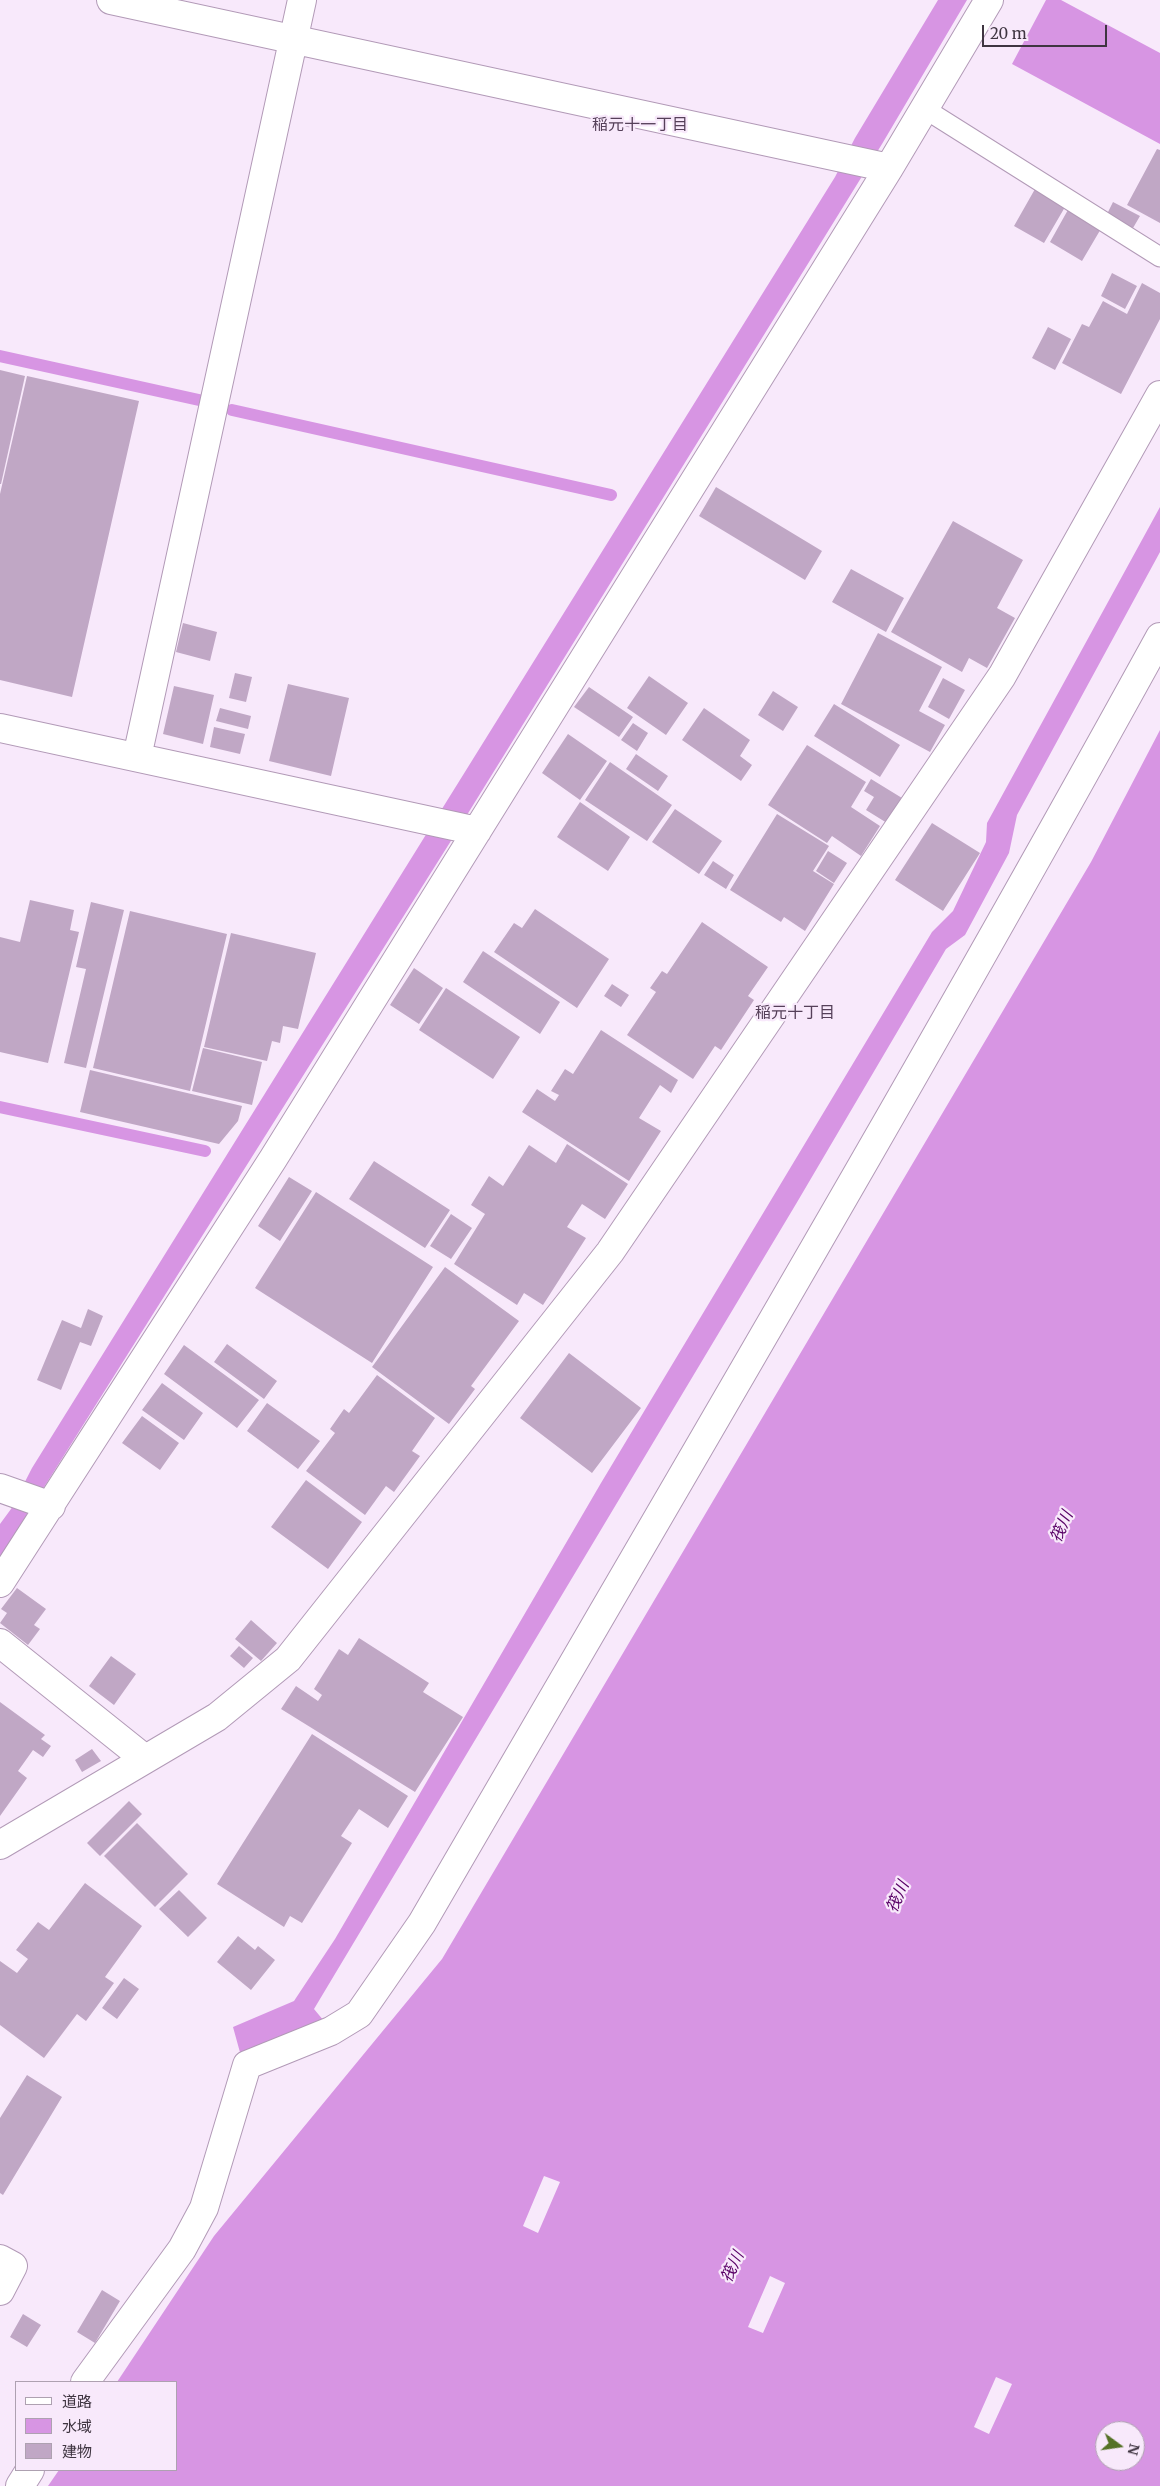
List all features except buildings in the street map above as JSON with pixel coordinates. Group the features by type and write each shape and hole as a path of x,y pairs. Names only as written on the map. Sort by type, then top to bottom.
{"street":[{"path":"111,0 886,168"},
{"path":"137,757 302,0"},
{"path":"0,1583 45,1504 273,1159 471,830 886,168 925,109 989,0"},
{"path":"0,1845 216,1717 288,1659 610,1252 1002,676 1160,395"},
{"path":"86,2381 182,2249 204,2208 247,2065 331,2031 359,2014 422,1923 859,1169 1083,778 1160,637"},
{"path":"0,728 471,830"},
{"path":"5,1489 45,1504"},
{"path":"0,1643 146,1759"},
{"path":"0,2259 12,2266 0,2291"},
{"path":"20,2486 29,2471"}],"lane":[{"path":"925,109 1160,257"}],"water":[{"path":"938,0 967,0 882,144 449,844 0,1557 0,1524 11,1509 32,1468 835,177 855,138"},
{"path":"1046,0 1061,0 1160,53 1160,144 1012,64"},
{"path":"1160,507 1160,552 1017,815 1009,853 965,935 946,949 796,1204 314,2009 324,2021 241,2056 233,2027 294,2001 335,1939 601,1483 932,932 953,911 986,842 987,823"},
{"name":"筏川","path":"1160,730 1160,2486 48,2486 58,2471 178,2471 178,2381 118,2381 214,2236 442,1959 1091,862","holes":["544,2176 560,2182 538,2233 523,2226","770,2276 785,2283 763,2333 748,2327","996,2377 1012,2384 989,2434 974,2427"]}],"waterway":[{"path":"0,356 199,400"},
{"path":"232,410 611,495"},
{"path":"0,1107 205,1151"}],"district":[{"name":"稲元十一丁目","path":"640,125"},
{"name":"稲元十丁目","path":"795,1013"}]}
